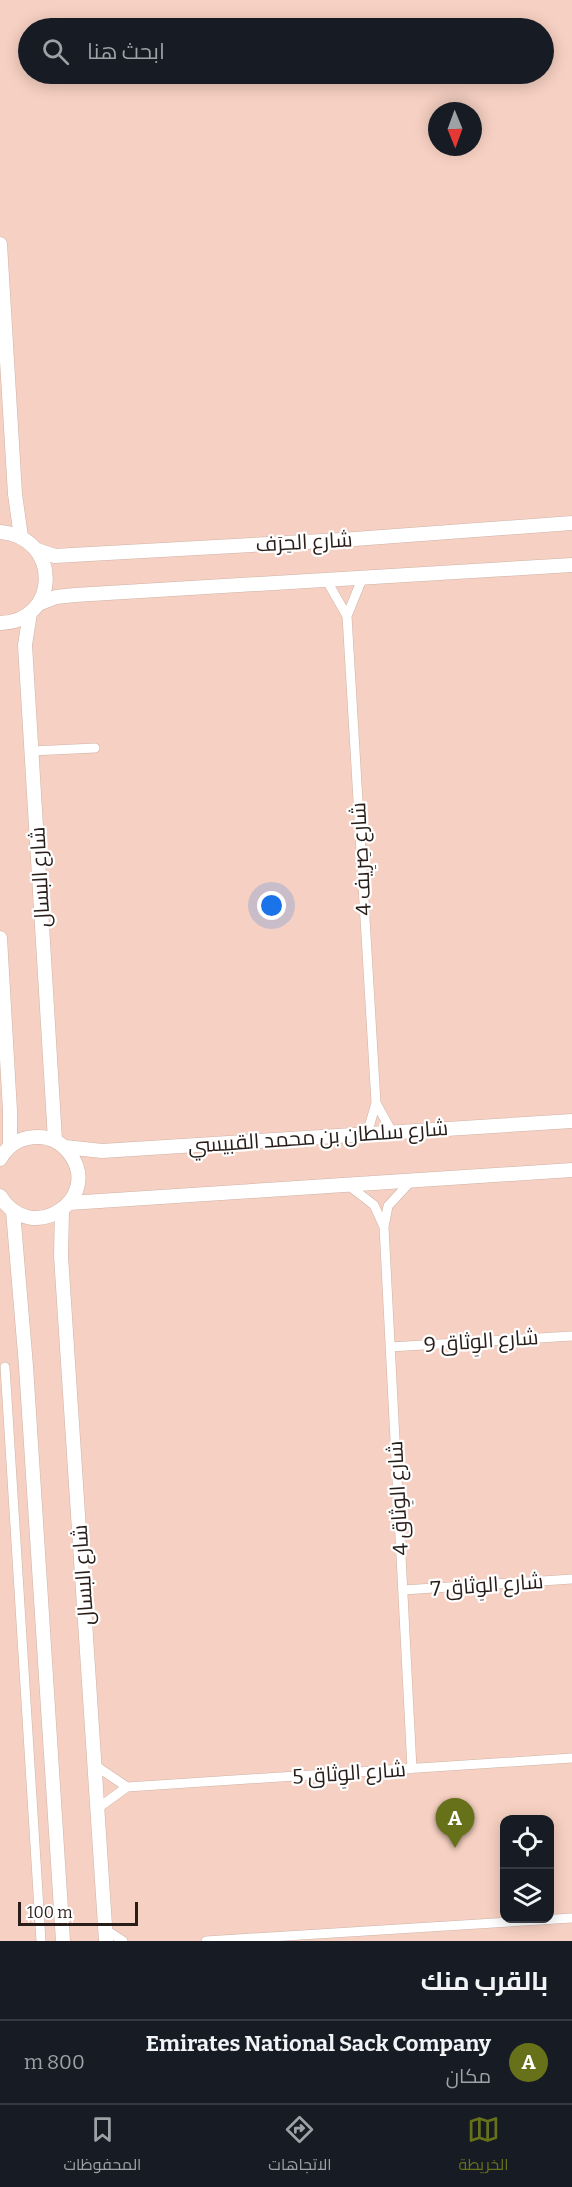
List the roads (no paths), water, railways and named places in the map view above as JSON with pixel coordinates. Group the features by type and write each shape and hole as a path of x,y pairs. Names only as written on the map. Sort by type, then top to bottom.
{"street":[{"path":"0,244 15,494 21,537"},
{"name":"شارع الحِرَف","path":"37,550 55,556 341,540 572,523"},
{"path":"0,532 21,537 37,550"},
{"name":"شارع البسال","path":"37,550 44,563 46,577 44,591 34,609 25,645 60,1144 74,1160 78,1174 76,1189 66,1206 61,1256 106,1935"},
{"name":"شارع الحِرَف","path":"0,623 19,620 56,597 75,595 572,565"},
{"name":"شارع صِرِيف 4","path":"362,579 347,616 376,1103 367,1134"},
{"name":"شارع صِرِيف 4","path":"327,581 347,616"},
{"path":"32,751 95,748"},
{"path":"0,938 4,1067 3,1153"},
{"name":"شارع صِرِيف 4","path":"376,1103 392,1132"},
{"name":"شارع سلطان بن محمد القبيسي","path":"3,1153 30,1137 102,1151 572,1121"},
{"path":"5,1205 30,1218 41,1218 66,1206 347,1184 572,1170"},
{"name":"شارع الوِثاق 4","path":"411,1769 384,1227 388,1206 412,1180"},
{"name":"شارع الوِثاق 4","path":"347,1184 374,1205 384,1227"},
{"name":"شارع البسال","path":"5,1205 26,1366 63,1941"},
{"name":"شارع الوِثاق 9","path":"390,1347 572,1336"},
{"path":"26,1366 3,1367 41,1941"},
{"name":"شارع الوِثاق 7","path":"403,1590 572,1579"},
{"name":"شارع الوِثاق 5","path":"127,1787 572,1758"},
{"path":"96,1766 127,1787 99,1808"},
{"path":"206,1941 572,1918"},
{"path":"106,1935 123,1941"}],"place":[{"name":"Emirates National Sack Company","path":"455,1848"}]}
